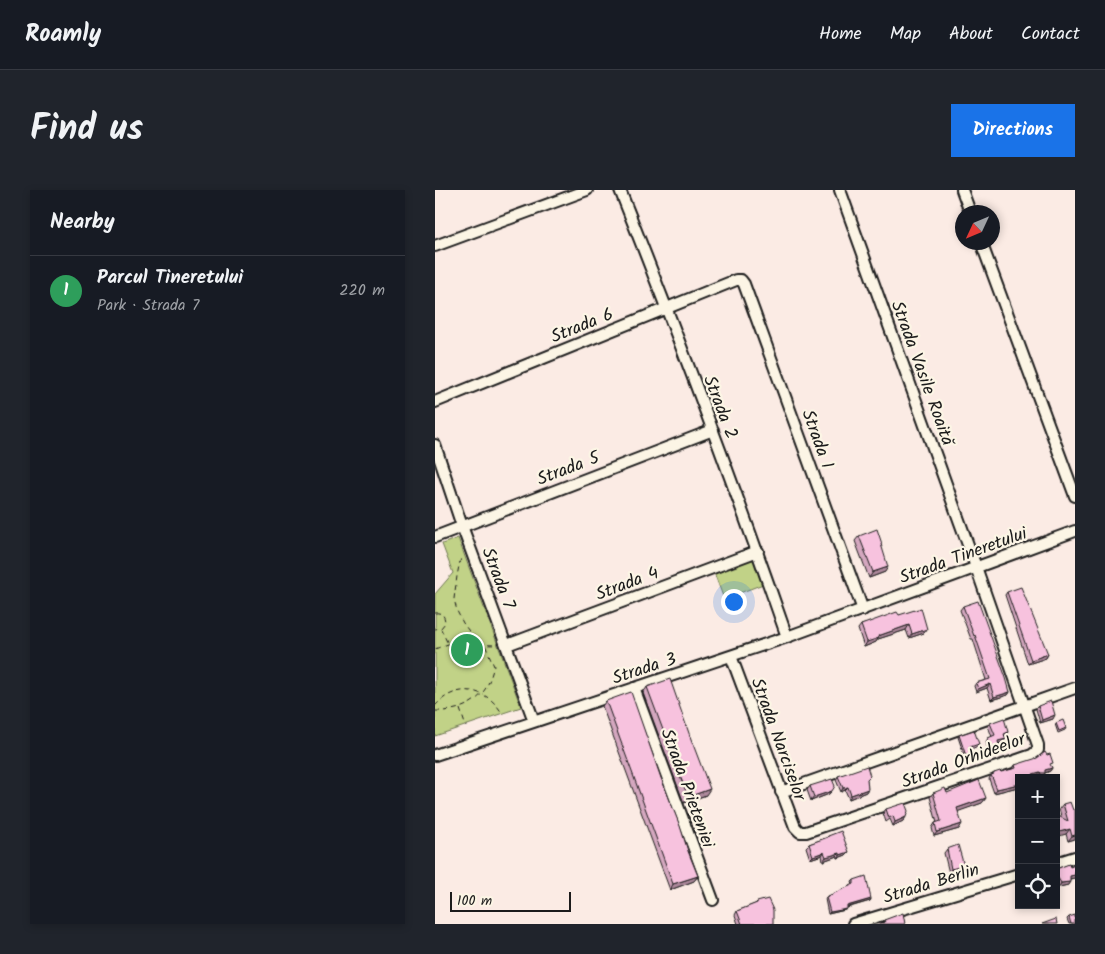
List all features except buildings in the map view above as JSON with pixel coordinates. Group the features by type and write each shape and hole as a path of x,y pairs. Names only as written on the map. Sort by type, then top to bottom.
{"street":[{"path":"435,246 570,193 587,190"},
{"name":"Strada 2","path":"620,190 713,430 787,637"},
{"name":"Strada Vasile Roaită","path":"840,190 976,567"},
{"path":"962,190 967,205"},
{"path":"984,250 1075,496"},
{"name":"Strada 6","path":"435,402 736,280 741,280"},
{"name":"Strada 1","path":"741,280 863,610"},
{"name":"Strada 5","path":"435,537 713,430"},
{"name":"Strada 7","path":"435,446 462,526 535,721"},
{"name":"Strada Tineretului","path":"863,610 1075,531"},
{"name":"Strada 4","path":"507,645 757,551"},
{"name":"Strada Orhideelor","path":"800,832 806,832 1032,755 1038,750 1038,745 976,567"},
{"name":"Strada 3","path":"435,755 863,610"},
{"name":"Strada Narciselor","path":"731,656 781,792 795,827 800,832"},
{"name":"Strada Prieteniei","path":"634,688 713,900"},
{"path":"781,792 1075,688"},
{"path":"1060,862 1075,857"},
{"name":"Strada Berlin","path":"853,924 1015,875"}],"path":[{"path":"435,710 445,711 464,707 474,701 488,685 494,666 485,645 471,634 457,611 455,599 457,576 460,561 466,555"},
{"path":"435,613 440,613 445,619 445,623 441,628 435,629"},
{"path":"441,628 448,644"},
{"path":"435,649 448,644 485,645"},
{"path":"435,706 443,697 463,691 474,691 492,700 503,715"},
{"path":"459,708 466,727"}],"green space":[{"path":"458,538 521,707 435,736 435,594 453,573 442,544"},
{"path":"752,555 763,584 724,599 713,570"}],"place":[{"name":"Parcul Tineretului","path":"467,650"}]}
